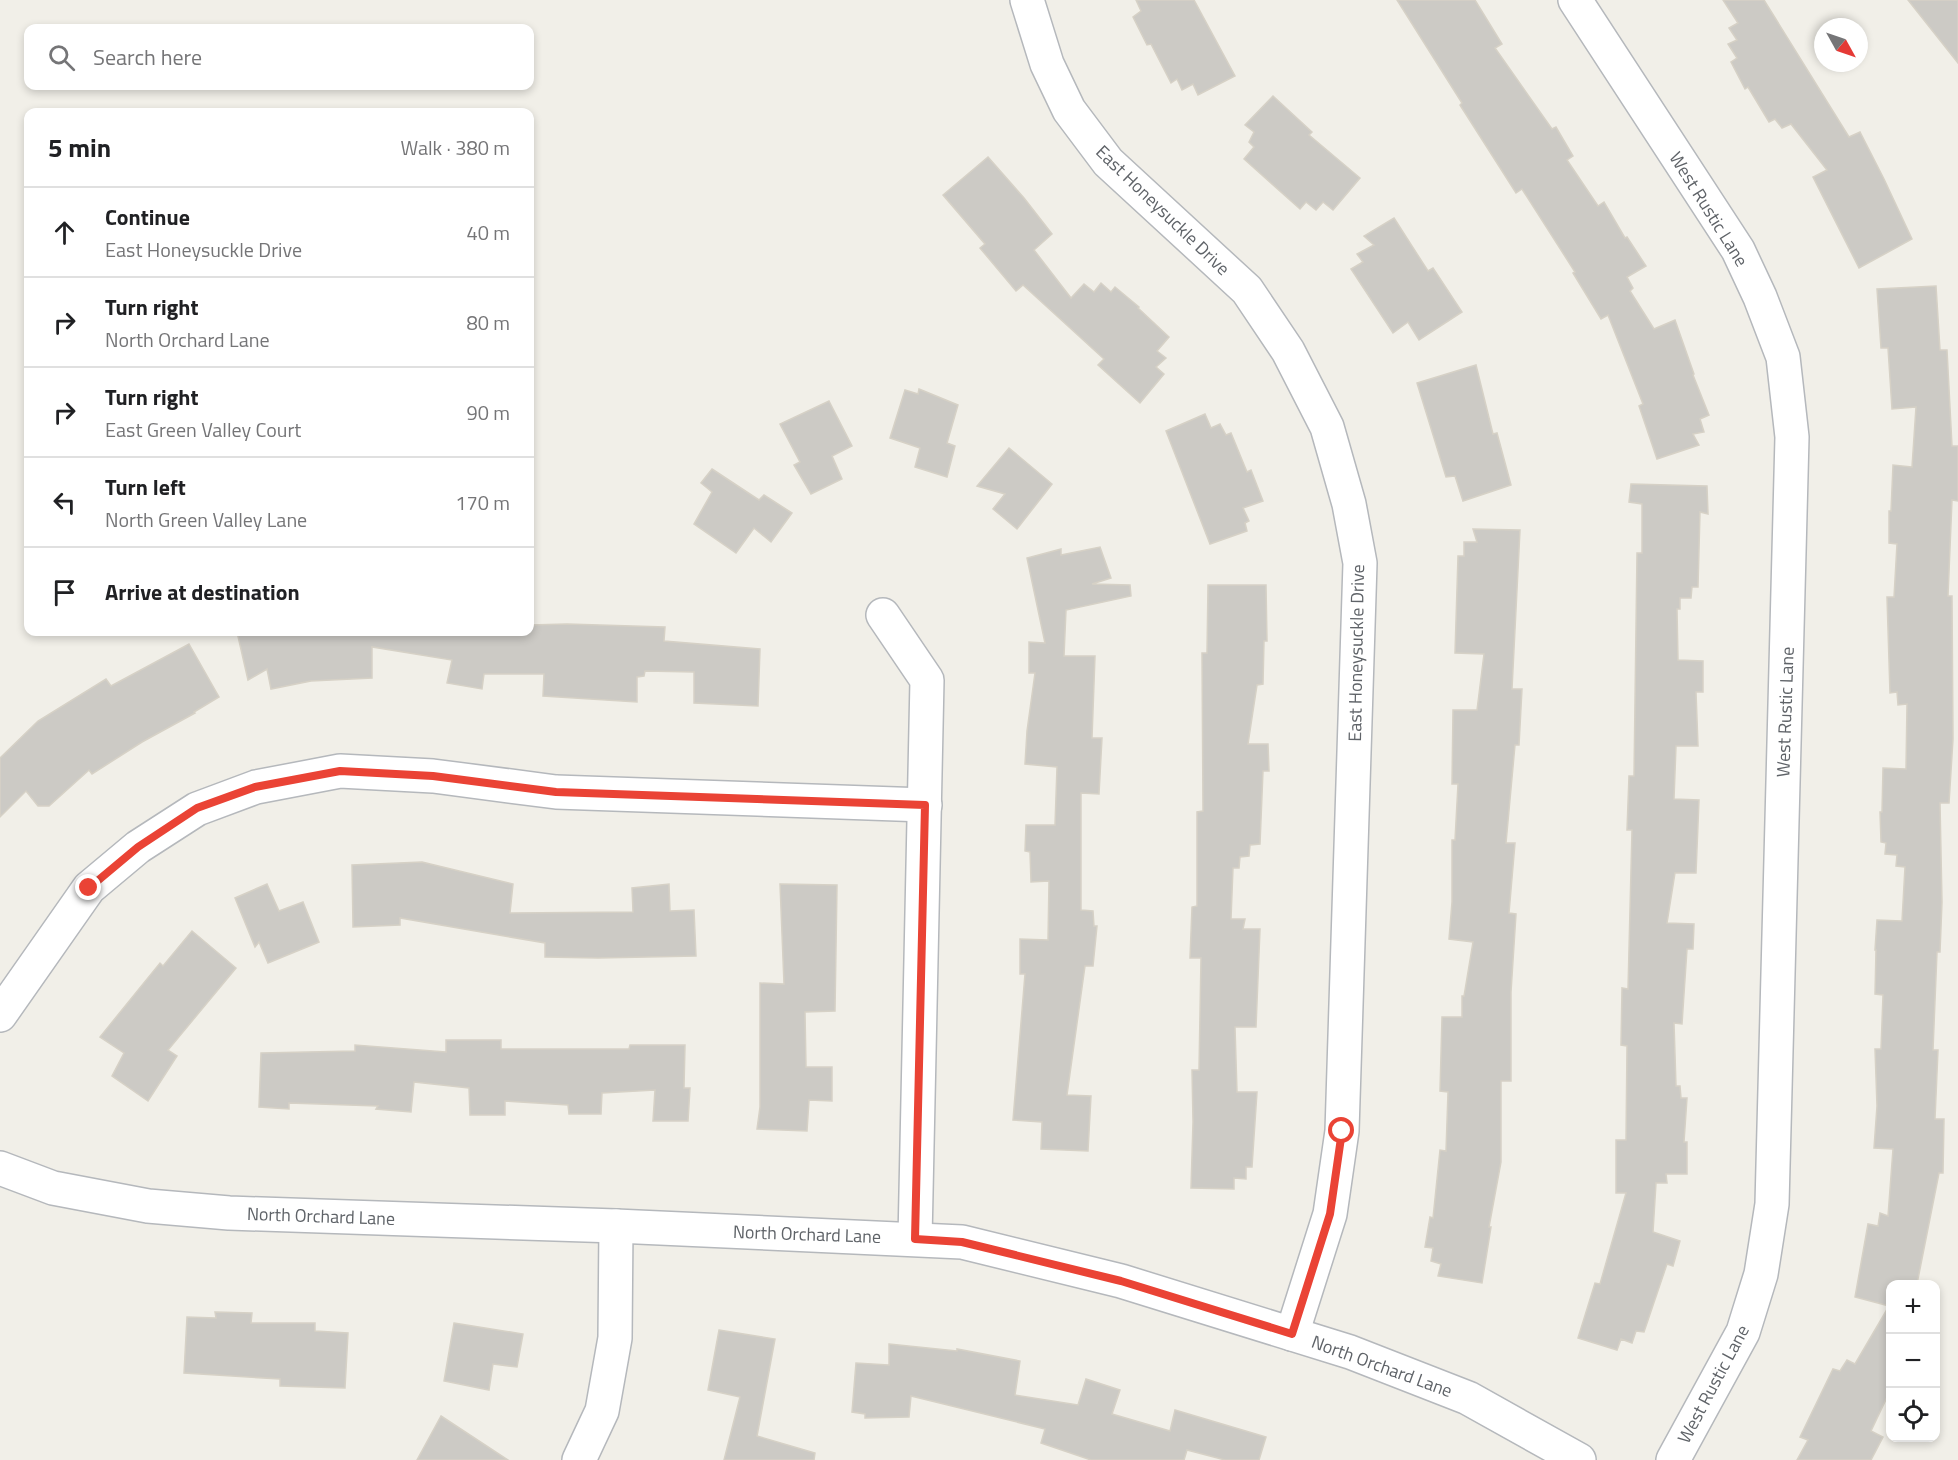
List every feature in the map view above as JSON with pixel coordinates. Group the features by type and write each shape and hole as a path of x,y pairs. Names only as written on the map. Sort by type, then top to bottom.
{"street":[{"name":"East Honeysuckle Drive","path":"1027,0 1047,64 1069,110 1095,145 1108,162 1246,290 1288,351 1327,427 1349,504 1360,563 1342,1131 1330,1214 1292,1334"},
{"name":"West Rustic Lane","path":"1575,0 1738,250 1760,297 1783,357 1792,437 1772,1204 1761,1274 1743,1332 1673,1460"},
{"path":"883,615 927,680 915,1239"},
{"path":"0,1015 89,888 138,847 197,808 255,787 340,771 433,776 556,792 925,805"},
{"name":"North Orchard Lane","path":"0,1168 53,1188 148,1206 229,1213 616,1226 962,1242 1121,1281 1350,1352 1468,1398 1575,1459"},
{"path":"579,1460 602,1410 615,1338 616,1226"}],"building":[{"path":"1136,0 1194,0 1235,76 1198,95 1193,84 1182,90 1177,79 1171,83 1151,44 1147,45 1133,17 1141,11"},
{"path":"1397,0 1475,0 1502,44 1495,48 1552,129 1556,127 1573,156 1567,160 1598,206 1604,202 1625,238 1627,237 1646,266 1627,277 1633,288 1630,291 1654,329 1675,320 1709,415 1700,419 1704,432 1693,434 1699,445 1657,459 1639,406 1643,404 1608,315 1601,319 1573,273 1575,272 1522,189 1516,193"},
{"path":"1723,0 1764,0 1849,137 1860,132 1912,239 1859,268 1813,177 1827,170 1791,124 1782,128 1775,119 1769,122 1748,87 1745,89 1731,62 1737,58 1728,44 1737,40 1729,28 1738,23"},
{"path":"1908,0 1958,0 1958,63"},
{"path":"1273,96 1312,132 1309,135 1360,178 1333,210 1323,202 1316,210 1306,202 1300,209 1244,159 1254,147 1249,142 1254,132 1245,125"},
{"path":"988,157 1052,234 1034,250 1071,298 1084,284 1094,292 1101,283 1111,292 1115,287 1169,337 1157,351 1166,358 1156,367 1164,374 1140,403 1098,365 1104,359 1023,285 1016,291 980,248 985,244 943,195"},
{"path":"1394,218 1428,271 1433,268 1462,312 1419,340 1408,322 1393,333 1351,269 1363,262 1357,254 1374,245 1364,236"},
{"path":"1936,286 1940,350 1947,350 1952,446 1958,446 1958,501 1952,500 1948,596 1952,596 1953,739 1949,803 1940,803 1942,902 1940,952 1937,952 1933,1050 1938,1050 1935,1119 1944,1119 1943,1173 1939,1173 1918,1280 1886,1280 1886,1305 1855,1297 1868,1224 1878,1226 1880,1213 1888,1216 1893,1149 1874,1148 1877,1106 1875,1049 1881,1049 1883,995 1875,994 1875,950 1877,920 1902,921 1905,867 1896,866 1897,855 1885,854 1886,843 1881,842 1880,812 1882,812 1883,768 1906,769 1907,704 1898,705 1897,692 1890,693 1887,597 1894,597 1897,544 1889,543 1889,511 1891,511 1893,465 1912,467 1916,407 1892,409 1888,348 1881,348 1877,289"},
{"path":"1476,365 1493,434 1497,433 1511,485 1463,501 1455,476 1446,477 1417,383"},
{"path":"919,389 958,405 947,443 955,446 947,477 915,467 920,448 890,438 905,390 918,394"},
{"path":"829,401 852,446 832,456 842,479 811,494 794,465 800,462 780,424"},
{"path":"1205,414 1211,428 1220,424 1226,435 1231,433 1247,472 1251,470 1263,501 1243,508 1249,521 1245,523 1247,531 1210,544 1166,431"},
{"path":"1009,448 1052,484 1017,529 993,509 1005,494 977,486"},
{"path":"712,469 759,500 764,495 792,513 771,542 754,528 736,553 694,524 712,492 701,483"},
{"path":"1631,484 1707,486 1708,514 1700,512 1698,587 1692,587 1691,598 1680,598 1680,609 1677,609 1678,660 1703,661 1703,692 1696,692 1698,746 1676,746 1674,799 1699,800 1696,873 1675,873 1667,923 1694,924 1693,949 1687,949 1682,1024 1674,1023 1676,1086 1680,1086 1681,1098 1687,1098 1684,1142 1687,1142 1687,1174 1666,1174 1667,1183 1656,1183 1653,1232 1680,1241 1673,1266 1667,1264 1644,1332 1636,1331 1632,1343 1621,1339 1617,1350 1578,1338 1595,1283 1600,1284 1626,1193 1616,1193 1616,1140 1626,1140 1627,1046 1621,1045 1622,988 1628,989 1632,830 1627,830 1629,776 1634,776 1637,553 1642,553 1642,504 1629,502"},
{"path":"1473,529 1520,530 1512,689 1522,689 1519,745 1515,745 1506,843 1515,843 1509,913 1516,914 1511,992 1511,1081 1501,1081 1501,1162 1482,1283 1438,1276 1441,1264 1431,1261 1433,1248 1425,1247 1430,1217 1433,1218 1440,1150 1446,1151 1448,1092 1440,1091 1442,1017 1462,1017 1462,996 1464,996 1473,942 1449,939 1452,902 1452,840 1455,840 1458,784 1452,784 1453,710 1477,710 1484,654 1455,653 1458,556 1464,556 1464,542 1477,542"},
{"path":"1100,547 1111,578 1092,584 1130,585 1131,596 1066,610 1064,656 1095,656 1092,738 1102,738 1099,794 1081,793 1081,910 1093,911 1094,926 1097,926 1093,966 1085,966 1067,1095 1091,1096 1088,1151 1041,1149 1042,1122 1013,1120 1025,974 1020,974 1020,939 1048,940 1049,881 1031,882 1030,852 1025,851 1026,825 1055,825 1057,767 1025,764 1035,673 1029,673 1029,642 1045,643 1027,558 1061,549 1061,555"},
{"path":"1208,585 1266,585 1267,641 1264,641 1263,684 1257,685 1248,744 1268,744 1269,771 1263,771 1260,844 1250,845 1249,856 1240,857 1239,868 1233,868 1231,919 1245,919 1243,929 1260,929 1256,1027 1235,1027 1237,1092 1257,1092 1252,1167 1246,1167 1246,1179 1234,1178 1234,1189 1191,1188 1192,1070 1199,1070 1201,958 1190,958 1192,907 1197,906 1197,812 1203,811 1202,653 1207,653"},
{"path":"534,625 665,627 664,641 760,649 758,706 694,703 694,672 645,671 644,676 637,677 637,702 543,696 544,674 484,674 482,689 447,683 452,660 372,647 372,678 311,681 271,689 267,669 248,680 238,636 534,636"},
{"path":"189,644 219,697 92,774 89,770 49,806 38,806 26,791 0,817 0,758 38,721 106,679 111,686"},
{"path":"422,862 513,884 510,913 633,912 632,888 669,884 670,911 694,910 696,956 545,957 545,943 400,918 400,925 353,927 352,865"},
{"path":"267,884 279,911 303,902 319,942 268,963 259,942 255,947 235,898"},
{"path":"780,884 837,885 835,1011 805,1012 806,1067 832,1067 832,1101 809,1100 807,1131 757,1129 760,1107 760,983 784,984"},
{"path":"192,931 236,968 168,1050 177,1056 148,1101 112,1076 124,1053 100,1037 160,963 163,966"},
{"path":"446,1040 501,1040 501,1049 629,1049 630,1045 685,1045 684,1088 690,1088 688,1121 653,1121 655,1090 602,1093 601,1114 569,1114 568,1105 505,1101 505,1115 470,1115 469,1088 414,1082 411,1112 376,1109 378,1106 289,1103 289,1109 259,1107 261,1053 355,1051 355,1045 446,1052"},
{"path":"1886,1311 1886,1399 1871,1431 1883,1437 1871,1460 1797,1460 1808,1440 1800,1437 1833,1369 1840,1371 1847,1360 1855,1364"},
{"path":"215,1312 252,1313 251,1323 315,1323 315,1331 348,1333 345,1388 280,1386 280,1379 184,1373 187,1317 216,1318"},
{"path":"454,1323 523,1334 517,1367 493,1364 489,1390 444,1381"},
{"path":"719,1330 775,1339 757,1436 815,1453 814,1460 724,1460 740,1397 708,1390"},
{"path":"889,1344 957,1351 957,1349 1020,1361 1015,1395 1078,1405 1086,1379 1120,1390 1112,1414 1170,1431 1175,1410 1266,1437 1259,1460 1225,1460 1187,1450 1184,1460 1091,1460 1041,1443 1045,1429 911,1396 909,1417 865,1418 865,1414 852,1412 856,1363 889,1365"},
{"path":"441,1416 508,1460 417,1460"}],"route":[{"path":"89,888 138,847 197,808 255,787 340,771 433,776 556,792 925,805 915,1239 962,1242 1121,1281 1292,1334 1330,1214 1342,1131"}]}
